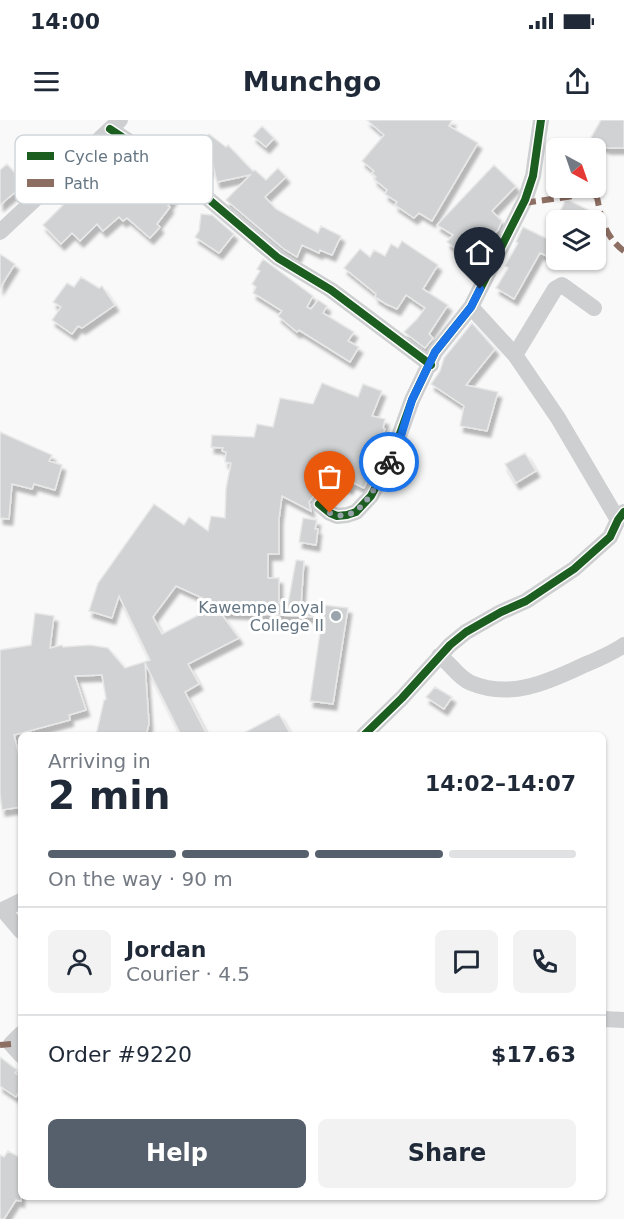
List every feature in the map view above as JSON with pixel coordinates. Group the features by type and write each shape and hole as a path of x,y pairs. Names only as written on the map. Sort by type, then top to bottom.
{"street":[{"path":"319,504 337,516 347,515 356,512 370,496 392,456 412,400 435,352 471,307 525,200 533,176 541,120"},
{"path":"103,135 115,124 129,135"},
{"path":"213,203 278,258 331,290 430,365"},
{"path":"0,232 30,204"},
{"path":"515,355 555,289 562,285 594,308"},
{"path":"367,732 402,698 439,656 466,632 526,601 574,569 610,537 621,516 515,355 471,307"},
{"path":"439,656 469,682 491,689 505,690 533,687 552,680 624,645"},
{"path":"18,902 1,910 18,928"},
{"path":"606,1019 624,1020"},
{"path":"18,1037 11,1044 18,1052"}],"building":[{"path":"367,120 452,120 449,126 478,143 432,221 419,213 414,218 395,205 397,202 385,194 387,190 374,179 376,177 372,173 374,171 362,161 384,135"},
{"path":"601,120 624,120 624,148 607,148 606,138 591,138"},
{"path":"262,126 274,138 266,147 253,136"},
{"path":"213,137 226,147 228,145 253,171 255,170 266,180 278,168 286,177 265,197 276,209 318,233 321,226 341,236 332,255 320,250 319,253 302,245 297,257 284,249 226,200 250,175 217,182 213,166"},
{"path":"7,164 15,173 15,192 0,205 0,170"},
{"path":"494,165 516,186 492,211 502,221 498,230 490,238 485,234 466,257 447,242 453,235 437,225"},
{"path":"566,199 589,210 561,210"},
{"path":"169,204 170,207 157,224 160,227 150,238 127,218 123,221 119,217 103,231 97,224 80,241 72,233 61,244 43,225 63,205"},
{"path":"201,214 212,215 234,234 219,253 195,237 199,231"},
{"path":"523,227 546,238 546,256 540,253 514,299 496,288 508,268 505,266 518,243 516,242"},
{"path":"402,241 438,265 423,289 448,305 429,334 433,338 425,348 404,332 425,308 406,295 397,309 386,304 375,297 376,294 344,268 360,249 370,257 374,250 385,256 391,244 398,248"},
{"path":"0,254 15,264 0,288"},
{"path":"263,259 313,296 307,307 311,309 318,300 327,306 323,313 354,332 348,341 359,347 350,362 299,330 297,332 278,316 282,311 253,293 256,287 252,284 260,271 257,269"},
{"path":"81,277 99,288 102,286 115,305 82,328 78,326 72,334 52,320 61,307 53,302 67,283 74,287"},
{"path":"472,323 495,349 466,385 498,392 487,431 460,426 464,406 431,384 440,371 444,358"},
{"path":"322,383 358,397 363,384 382,391 372,416 385,419 383,428 385,429 370,464 374,465 364,488 352,482 349,488 325,477 321,494 315,494 309,502 311,511 282,496 279,519 279,554 268,554 268,578 279,578 279,603 288,604 296,560 304,561 301,605 319,607 318,617 220,612 239,638 188,664 199,684 185,692 205,732 180,732 145,663 149,724 147,732 97,732 106,699 102,675 75,676 86,710 69,715 70,720 18,732 14,735 18,751 18,807 2,810 0,650 31,645 35,613 54,616 50,648 62,645 63,647 90,645 108,648 125,668 150,660 119,596 112,618 89,611 98,583 154,504 184,525 189,517 208,531 211,516 225,518 226,488 231,463 225,462 226,452 222,451 223,448 211,447 212,435 254,437 257,424 273,427 280,398 313,404","holes":["176,586 218,605 162,634 153,617"]},
{"path":"0,432 52,455 49,461 62,465 55,490 34,484 32,489 12,484 9,519 0,518"},
{"path":"525,453 536,471 516,483 505,464"},
{"path":"303,518 317,520 316,545 299,542"},
{"path":"324,605 348,608 333,704 310,701"},
{"path":"435,687 452,697 444,709 426,697"},
{"path":"279,714 289,732 246,732"},
{"path":"0,1057 17,1070 15,1073 18,1075 18,1094 16,1097 0,1086"},
{"path":"8,1151 18,1156 18,1200 21,1201 16,1200 4,1219 0,1219 0,1155 4,1157"}],"marked path":[{"path":"524,203 588,192 597,197 602,220 608,233 624,251"},
{"path":"0,1045 11,1044"}],"cycle path":[{"path":"319,504 337,516 347,515 356,512 371,496 392,456 412,400 435,352 471,307 525,200 533,176 541,120"},
{"path":"110,129 119,135"},
{"path":"213,203 278,258 331,290 431,365"},
{"path":"367,732 402,698 450,645 466,632 526,601 574,569 610,537 624,512"}],"way so far":[{"path":"330,513 337,516 356,512 370,496 389,462"}],"place":[{"name":"Kawempe Loyal College II","path":"336,616"}],"route":[{"path":"389,462 401,436 418,385 435,352 471,307 480,289"}]}
